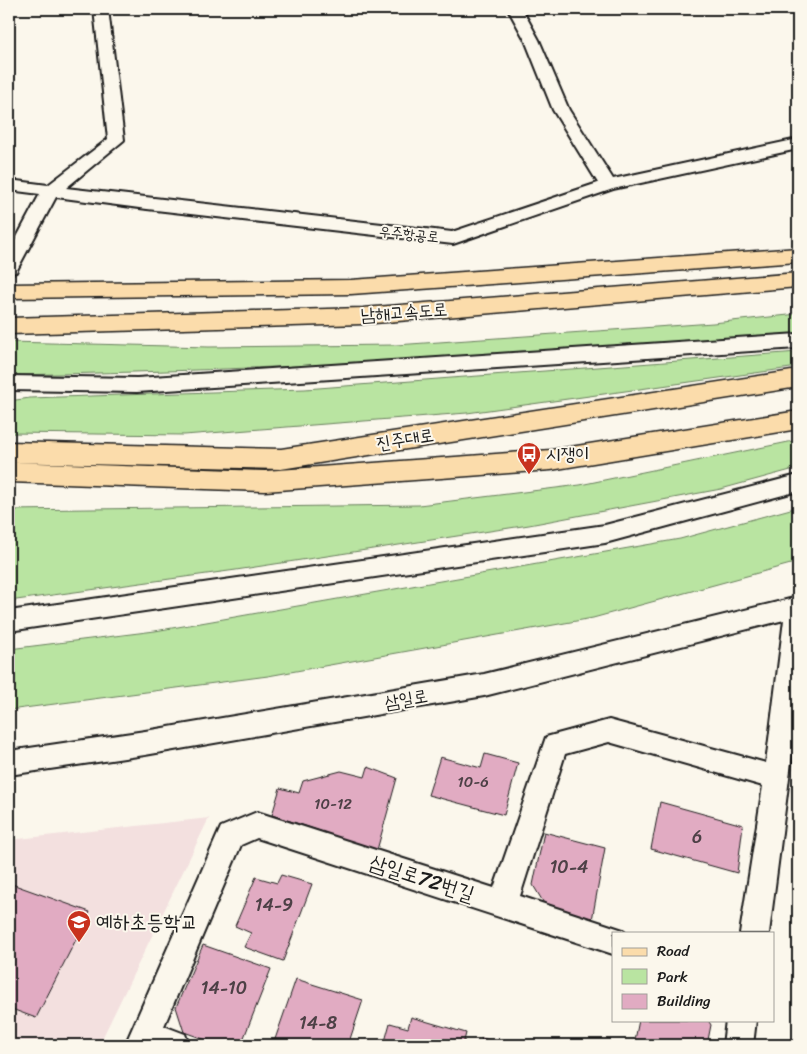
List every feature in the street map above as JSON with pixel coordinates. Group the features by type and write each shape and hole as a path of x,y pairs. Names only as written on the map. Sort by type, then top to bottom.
{"main road":[{"name":"남해고속도로","path":"9,291 351,287 798,255"},
{"name":"남해고속도로","path":"9,326 363,316 798,280"},
{"name":"진주대로","path":"9,452 281,459 798,378"},
{"name":"진주대로","path":"9,472 265,481 551,460 798,420"}],"street":[{"path":"9,268 50,192 116,140 101,9"},
{"path":"515,9 532,40 561,110 608,185"},
{"name":"우주항공로","path":"9,185 50,192 453,238 608,185 798,144"},
{"path":"9,383 138,385 798,341"},
{"path":"9,620 605,534 798,484"},
{"path":"754,932 777,778 798,607"},
{"name":"삼일로","path":"9,763 144,743 484,685 798,607"},
{"path":"503,905 556,745 609,731 777,778"},
{"name":"삼일로72번길","path":"142,1040 231,836 258,825 612,940"},
{"path":"738,1045 741,1022"},
{"path":"142,1040 174,1045"}],"shaded area":[{"name":"예하초등학교","path":"209,818 99,1045 9,1045 9,840"}],"green space":[{"path":"798,314 798,333 602,349 209,370 12,375 9,373 9,342 209,347 396,345 713,323"},
{"path":"798,352 798,367 467,413 184,435 9,433 9,401 30,398 305,389"},
{"path":"798,440 798,468 721,489 529,525 236,570 9,601 9,510 419,505 580,485"},
{"path":"798,507 798,562 593,618 268,676 9,710 9,649 155,631 680,539"}],"building":[{"path":"485,754 518,763 504,815 428,795 440,757 481,768"},
{"path":"368,767 397,778 377,850 272,815 280,788 299,793 303,781 341,771 365,777"},
{"path":"660,802 743,825 737,873 651,849"},
{"path":"544,832 605,848 592,920 545,905 533,885"},
{"path":"281,875 312,884 283,961 244,947 251,933 235,926 256,877 277,883"},
{"path":"9,883 90,912 36,1018 9,1008"},
{"path":"203,945 271,969 241,1045 220,1045 184,1032 176,1007"},
{"path":"296,979 363,1000 348,1045 273,1045"},
{"path":"411,1017 466,1033 463,1045 384,1045 390,1023 408,1028"},
{"path":"639,1022 709,1022 711,1025 707,1045 634,1045"},
{"path":"482,1038 505,1045 480,1045"}],"place":[{"name":"시쟁이","path":"529,475"},
{"name":"예하초등학교","path":"79,943"}]}
